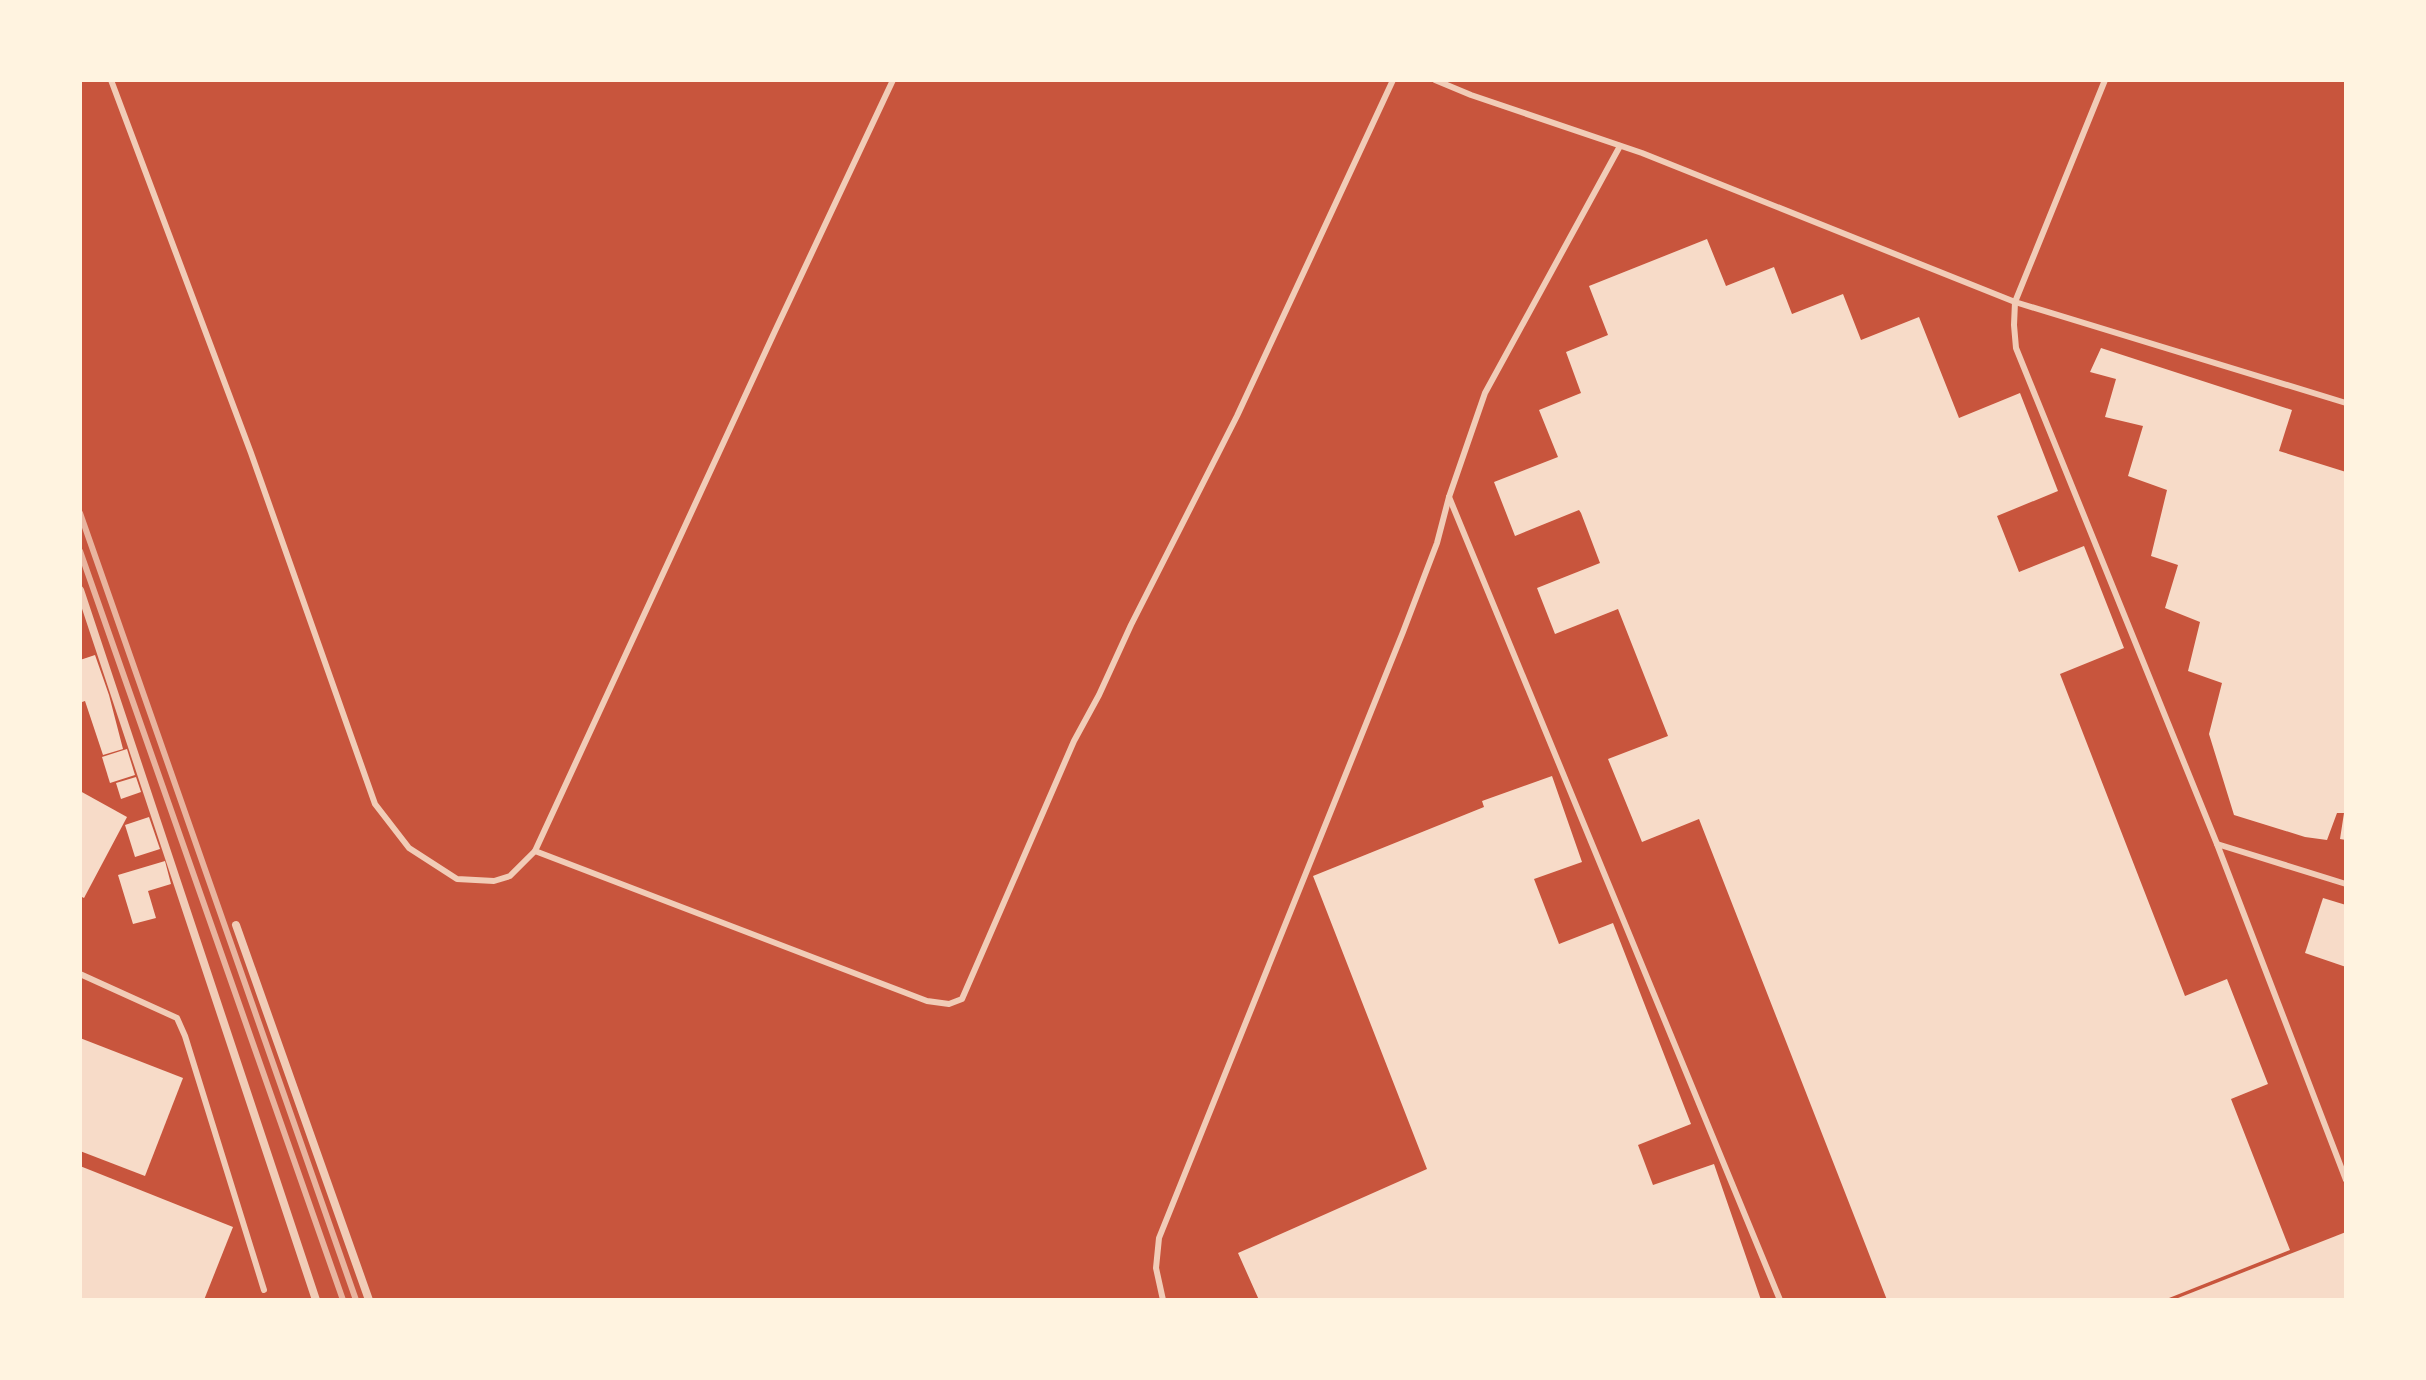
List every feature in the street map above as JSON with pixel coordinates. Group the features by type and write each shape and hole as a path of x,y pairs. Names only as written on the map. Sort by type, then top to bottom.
{"street":[{"path":"80,590 316,1300"},
{"path":"236,925 369,1300"}],"lane":[{"path":"111,80 251,453 375,804 409,848 457,879 494,881 510,876 535,851 893,80"},
{"path":"535,851 927,1001 949,1004 962,999 1074,741 1237,416 1393,80"},
{"path":"1435,80 1620,146 2015,302 2346,403"},
{"path":"2105,80 2015,302 2016,348 2217,844 2346,1180"},
{"path":"1163,1300 1156,1268 1159,1238 1403,632 1437,543 1449,497 1485,393 1620,146"},
{"path":"1449,497 1780,1300"},
{"path":"2217,844 2346,884"},
{"path":"80,974 177,1018 264,1290"}],"building":[{"path":"1707,239 1726,286 1774,267 1792,314 1843,294 1861,340 1919,317 1959,418 2020,393 2058,491 1997,516 2019,572 2084,546 2124,648 2060,674 2185,996 2227,979 2268,1084 2231,1099 2290,1250 2164,1300 1887,1300 1699,819 1642,842 1608,759 1668,736 1618,609 1555,634 1537,588 1600,563 1581,513 1579,510 1515,536 1494,482 1558,457 1539,410 1581,393 1566,352 1608,335 1589,286"},
{"path":"2101,348 2292,410 2279,451 2346,472 2346,840 2340,839 2344,813 2337,813 2327,840 2305,837 2234,815 2209,734 2222,683 2188,671 2200,622 2165,608 2178,565 2151,556 2167,490 2128,476 2143,426 2105,417 2116,379 2090,372"},
{"path":"95,655 123,749 103,755 85,701 82,702 80,695 80,660"},
{"path":"127,749 135,775 110,783 102,757"},
{"path":"1552,776 1582,862 1534,879 1559,944 1613,923 1691,1124 1638,1145 1653,1185 1714,1164 1761,1300 1259,1300 1238,1253 1427,1169 1313,876 1484,807 1482,801"},
{"path":"136,777 141,792 121,799 116,783"},
{"path":"80,791 127,817 84,898 80,896"},
{"path":"149,817 160,849 135,857 125,825"},
{"path":"165,861 171,884 148,891 156,918 133,924 118,875"},
{"path":"2323,898 2346,905 2346,967 2305,953"},
{"path":"80,1038 183,1078 145,1176 80,1151"},
{"path":"80,1166 233,1227 204,1300 80,1298"},
{"path":"2346,1232 2346,1300 2173,1300"}],"railway":[{"path":"80,513 356,1300"},
{"path":"80,551 343,1300"}]}
